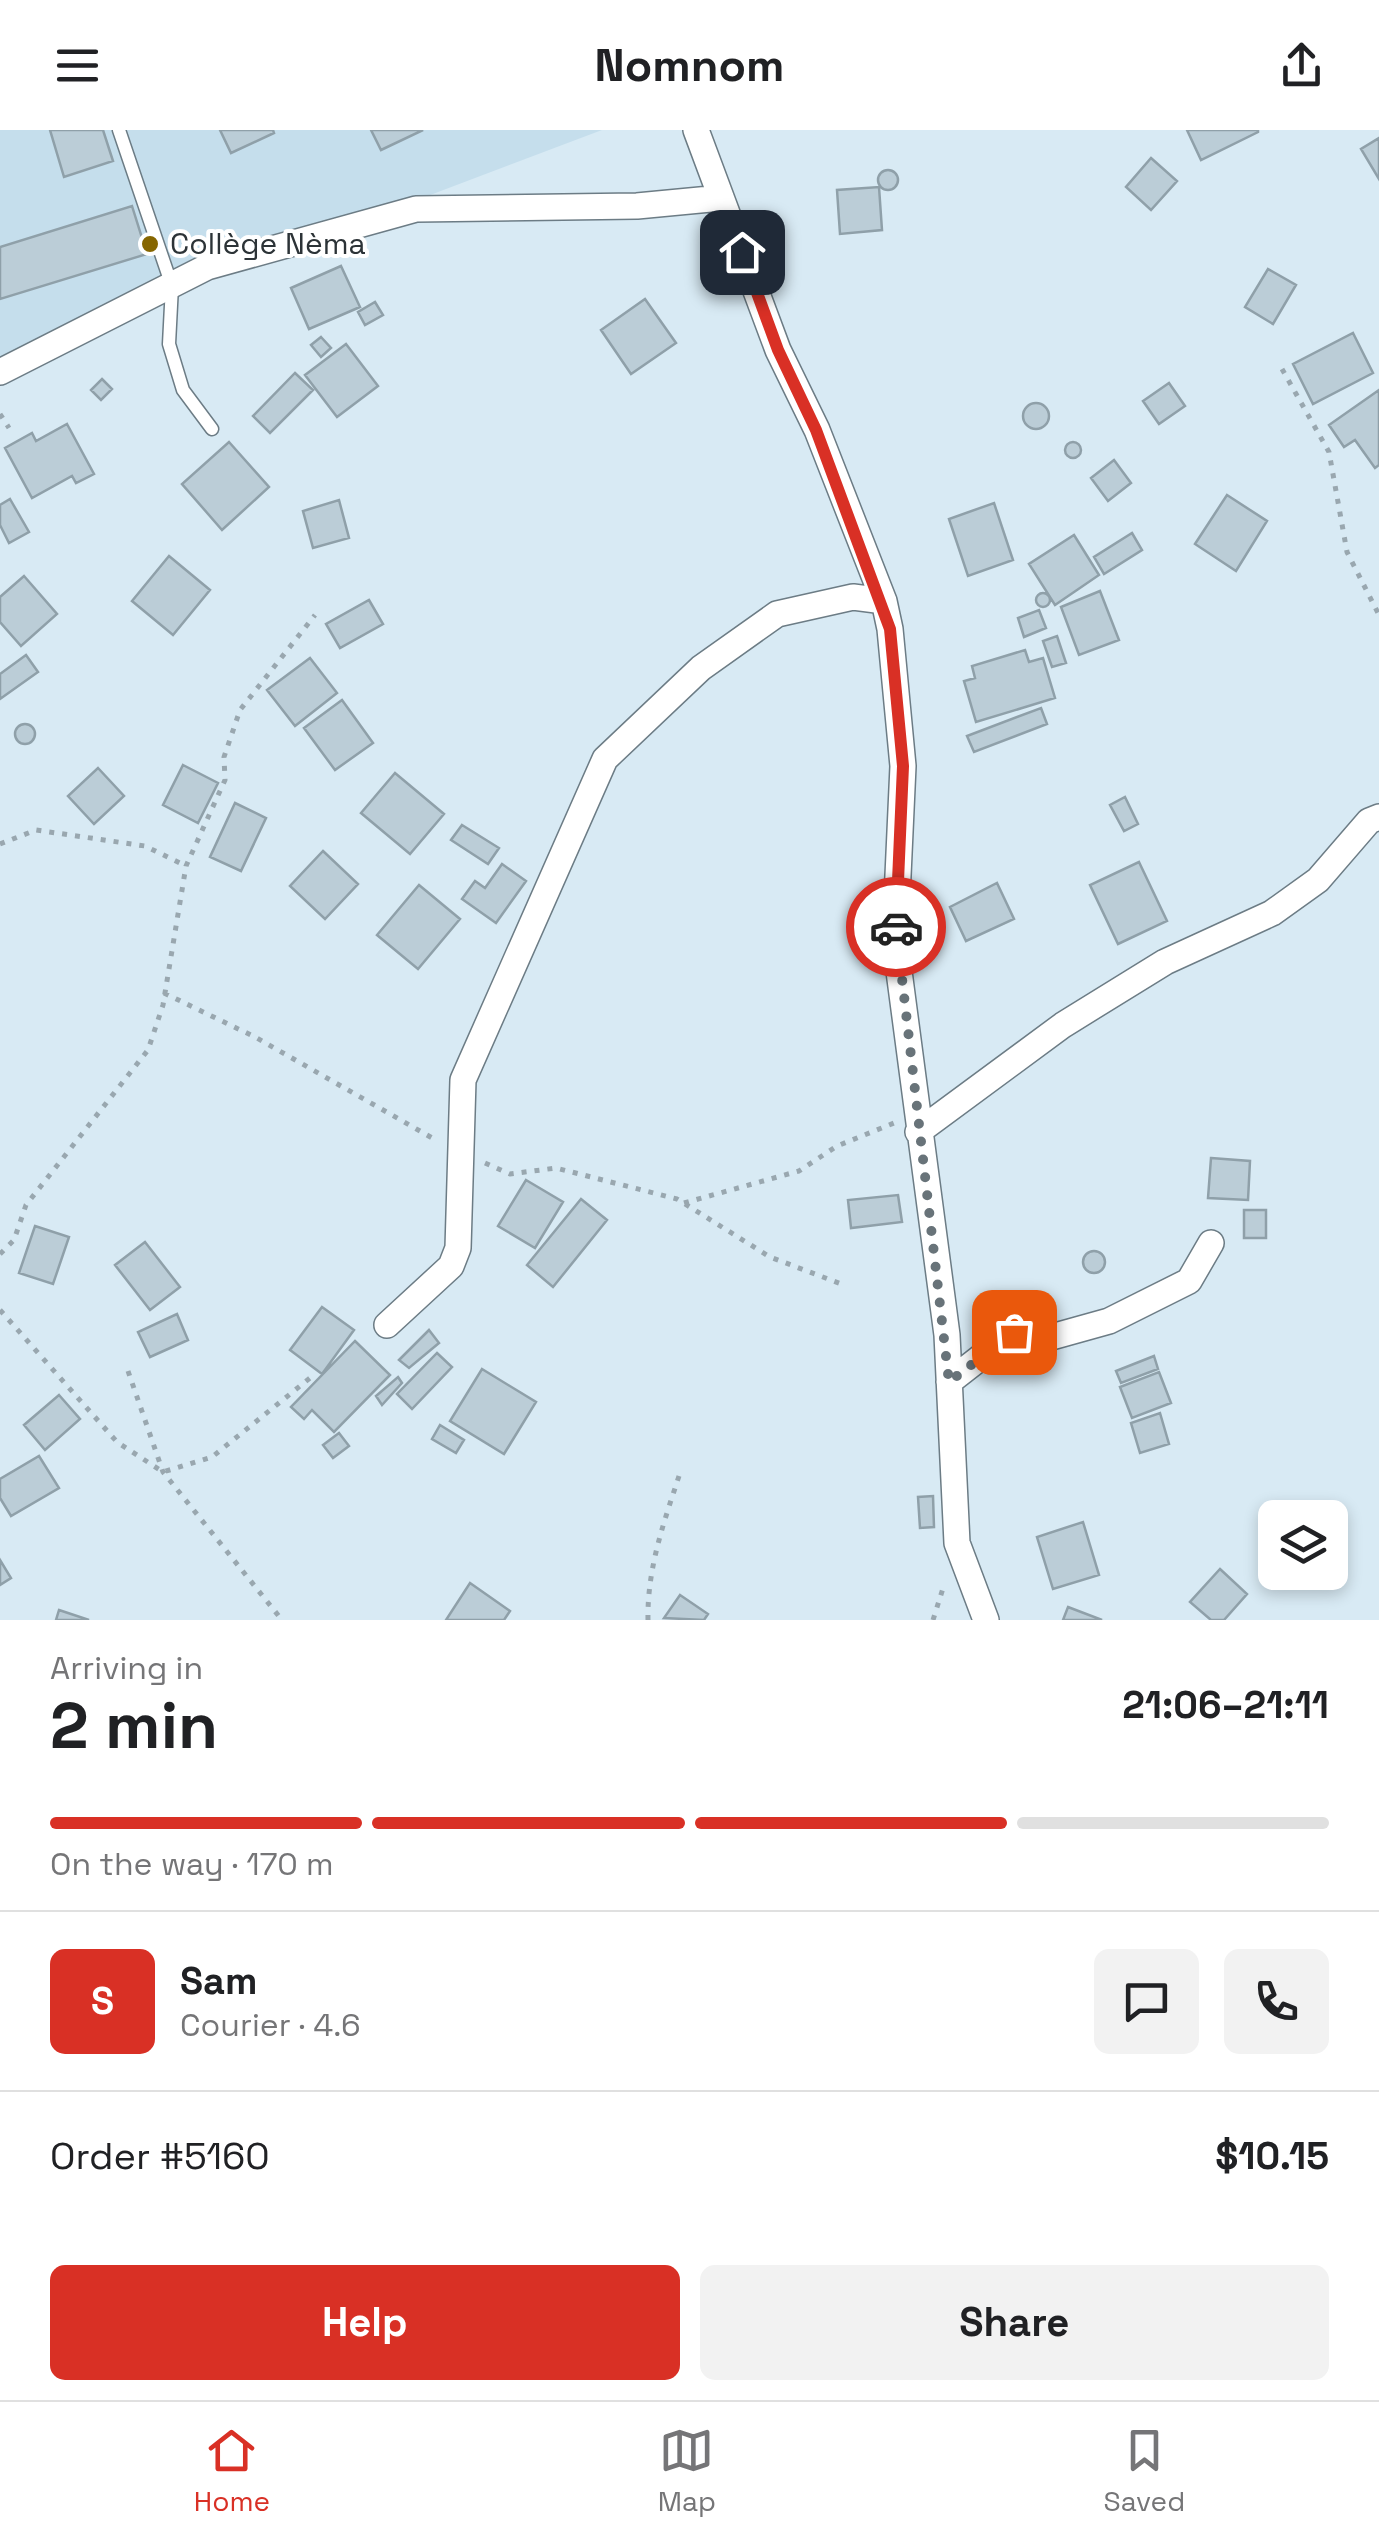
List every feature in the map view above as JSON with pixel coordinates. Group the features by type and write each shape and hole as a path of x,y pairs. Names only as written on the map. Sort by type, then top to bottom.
{"street":[{"path":"696,130 778,350 816,430 884,600 890,629 903,766 895,940 947,1335 956,1544 986,1620"},
{"path":"0,372 207,267 416,209 638,206 722,198"},
{"path":"387,1326 450,1266 458,1248 463,1080 605,759 701,668 777,614 853,597 884,600"},
{"path":"918,1131 1063,1025 1165,962 1272,912 1318,880 1368,821 1379,817"},
{"path":"949,1382 1014,1332 1048,1338 1108,1320 1189,1280 1212,1243"}],"lane":[{"path":"119,130 172,286 169,344 183,390 212,429"}],"path":[{"path":"1282,369 1329,452 1347,552 1379,614"},
{"path":"0,414 9,428"},
{"path":"0,1254 14,1240 26,1205 148,1050 164,993 186,866 225,780 224,757 240,710 315,615"},
{"path":"0,844 36,830 146,846 186,866"},
{"path":"164,993 255,1037 510,1174 556,1168 684,1203 770,1257 844,1285"},
{"path":"684,1203 799,1171 838,1146 911,1116 918,1131"},
{"path":"0,1310 117,1442 163,1472 282,1620"},
{"path":"128,1371 163,1472"},
{"path":"163,1472 191,1467 212,1457 310,1378"},
{"path":"648,1620 648,1596 660,1533 681,1470"}],"shaded area":[{"name":"Collège Nèma","path":"0,130 602,130 0,358"}],"building":[{"path":"50,130 103,130 113,161 64,177"},
{"path":"220,130 273,130 274,133 231,153"},
{"path":"371,130 423,130 381,150"},
{"path":"1187,130 1258,130 1258,132 1201,160"},
{"path":"1379,138 1379,179 1361,149"},
{"path":"1151,158 1177,181 1151,210 1126,187"},
{"path":"888,170 898,180 888,190 878,180"},
{"path":"879,187 882,230 840,234 837,190"},
{"path":"132,206 147,254 0,299 0,247"},
{"path":"341,266 360,307 309,329 291,288"},
{"path":"1268,269 1296,285 1273,324 1245,307"},
{"path":"645,299 676,343 631,374 601,330"},
{"path":"375,302 383,315 365,325 358,312"},
{"path":"1353,333 1373,373 1313,404 1293,364"},
{"path":"321,337 331,348 321,357 311,345"},
{"path":"346,344 378,386 337,417 305,375"},
{"path":"295,373 313,390 270,433 253,416"},
{"path":"102,379 112,389 101,400 91,390"},
{"path":"1169,383 1185,406 1159,424 1143,401"},
{"path":"1379,390 1379,465 1375,468 1355,440 1344,447 1329,425"},
{"path":"1036,403 1045,407 1049,416 1045,425 1036,429 1027,425 1023,416 1027,407"},
{"path":"67,424 94,474 76,483 72,476 32,498 5,448 32,433 36,441"},
{"path":"229,442 269,487 222,530 182,484"},
{"path":"1073,442 1081,450 1073,458 1065,450"},
{"path":"1114,460 1131,483 1108,501 1091,478"},
{"path":"1227,495 1267,521 1236,571 1195,544"},
{"path":"10,499 29,532 9,543 0,525 0,505"},
{"path":"339,500 349,538 313,548 303,511"},
{"path":"994,503 1013,560 968,576 949,519"},
{"path":"1132,533 1142,550 1104,574 1094,557"},
{"path":"1074,535 1099,575 1055,605 1029,564"},
{"path":"169,556 210,590 173,635 132,601"},
{"path":"24,576 57,614 21,646 0,622 0,597"},
{"path":"1100,591 1119,640 1079,655 1061,607"},
{"path":"1043,593 1050,600 1043,607 1036,600"},
{"path":"369,600 383,624 340,648 326,624"},
{"path":"1039,610 1046,628 1024,637 1018,618"},
{"path":"1057,636 1066,663 1052,667 1043,641"},
{"path":"1025,650 1029,662 1043,658 1055,698 976,722 964,681 975,678 972,666"},
{"path":"26,655 38,672 0,699 0,674"},
{"path":"310,658 337,693 295,726 267,690"},
{"path":"342,700 373,743 335,770 304,728"},
{"path":"1041,708 1047,724 974,752 967,736"},
{"path":"25,724 35,734 25,744 15,734"},
{"path":"183,765 218,783 198,823 163,805"},
{"path":"98,768 124,796 94,824 68,796"},
{"path":"395,773 444,814 410,854 361,813"},
{"path":"1125,797 1138,824 1124,831 1110,805"},
{"path":"235,803 266,818 241,871 210,857"},
{"path":"462,825 499,848 488,864 451,840"},
{"path":"323,851 358,884 325,919 290,886"},
{"path":"1139,862 1167,921 1118,944 1090,885"},
{"path":"502,864 526,881 496,923 462,899 475,881 485,888"},
{"path":"997,883 1014,919 966,941 950,907"},
{"path":"419,885 460,919 418,969 377,935"},
{"path":"1211,1158 1250,1161 1248,1200 1208,1198"},
{"path":"526,1180 563,1202 535,1248 498,1226"},
{"path":"898,1195 902,1222 851,1228 848,1200"},
{"path":"581,1199 607,1220 553,1287 527,1265"},
{"path":"1244,1210 1266,1210 1266,1238 1244,1238"},
{"path":"35,1226 69,1237 53,1284 19,1273"},
{"path":"145,1242 180,1287 150,1310 115,1265"},
{"path":"1094,1251 1105,1262 1094,1273 1083,1262"},
{"path":"322,1307 354,1330 322,1374 290,1350"},
{"path":"177,1314 188,1340 150,1357 138,1332"},
{"path":"429,1330 439,1343 409,1368 399,1360"},
{"path":"355,1341 390,1375 334,1432 312,1410 304,1419 291,1407"},
{"path":"437,1353 452,1367 412,1409 397,1394"},
{"path":"1154,1356 1158,1369 1121,1383 1116,1371"},
{"path":"482,1369 536,1402 504,1454 450,1421"},
{"path":"1159,1372 1171,1403 1132,1418 1120,1387"},
{"path":"398,1377 402,1383 382,1405 376,1396"},
{"path":"59,1395 80,1419 45,1450 24,1425"},
{"path":"1160,1413 1169,1444 1140,1453 1131,1423"},
{"path":"440,1425 464,1440 456,1453 432,1439"},
{"path":"339,1433 349,1446 333,1458 323,1445"},
{"path":"39,1456 59,1488 11,1516 0,1498 0,1479"},
{"path":"933,1496 934,1527 920,1528 918,1497"},
{"path":"1083,1522 1099,1575 1053,1589 1037,1537"},
{"path":"0,1560 11,1578 0,1585"},
{"path":"1220,1569 1247,1594 1224,1620 1211,1620 1190,1602"},
{"path":"470,1583 510,1611 504,1620 446,1620"},
{"path":"680,1595 708,1614 704,1620 664,1618"},
{"path":"1068,1607 1102,1620 1063,1620"},
{"path":"59,1610 89,1620 56,1620"}],"way so far":[{"path":"896,927 914,1102 947,1335 949,1382 1014,1332"}],"place":[{"name":"Collège Nèma","path":"150,244"}],"route":[{"path":"742,252 778,350 816,430 884,600 903,766 896,927"}]}
